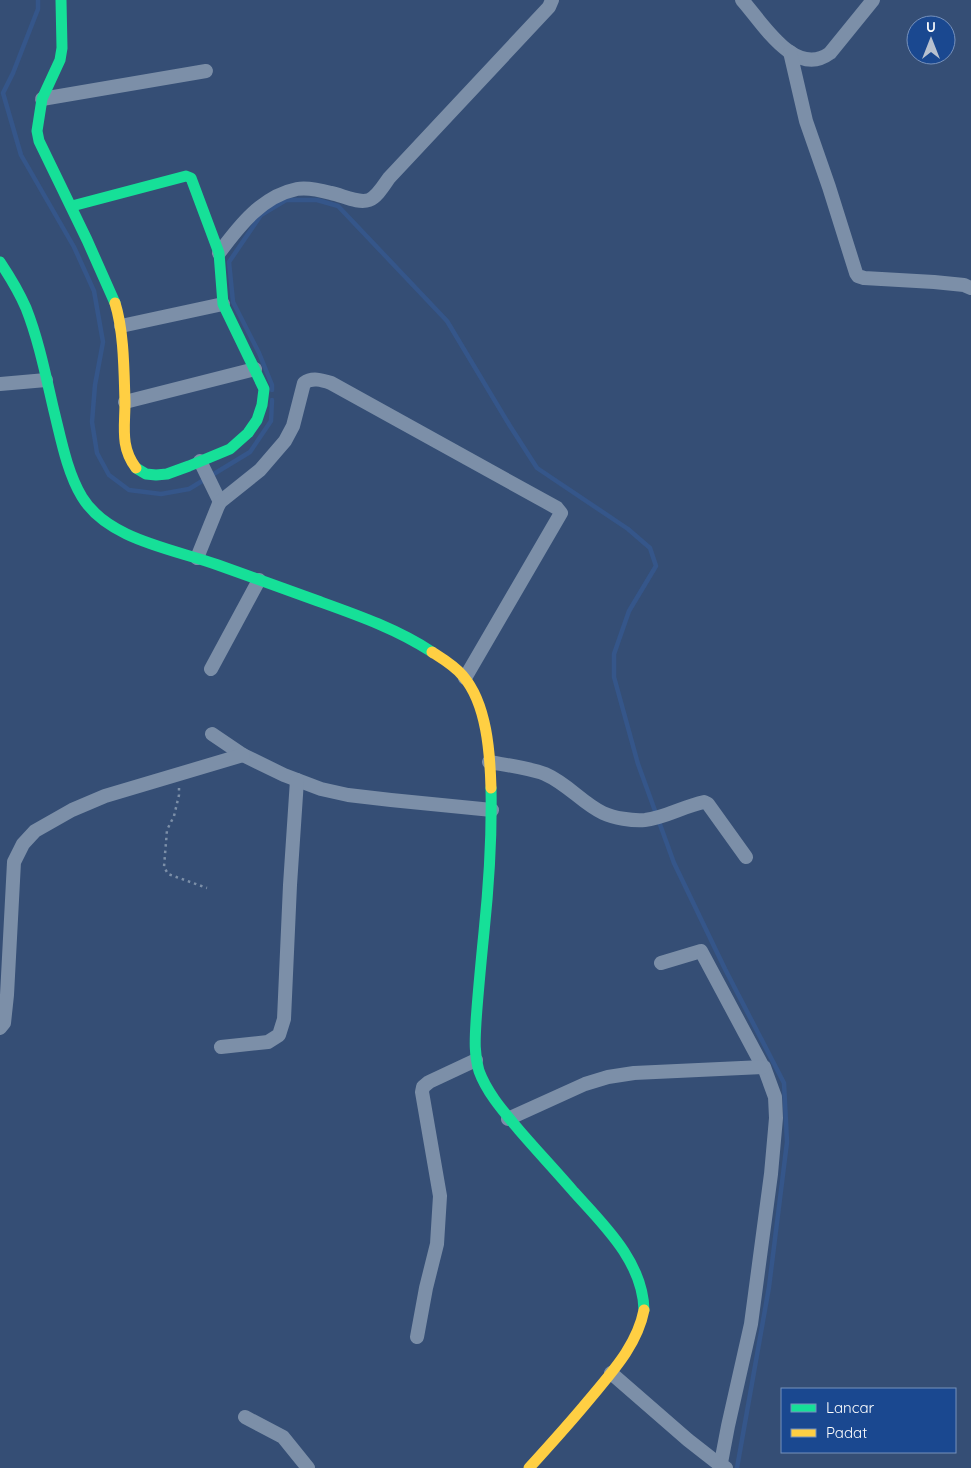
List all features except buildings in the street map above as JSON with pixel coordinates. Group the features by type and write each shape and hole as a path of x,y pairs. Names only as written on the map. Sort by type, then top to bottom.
{"street":[{"path":"61,0 62,48 60,60 42,99 37,131 39,141 72,206 108,286 119,316 125,402 126,451 130,461 136,468 143,473 157,476 172,472 235,446 246,436 262,410 264,388 223,304 219,253 190,176 72,206"},
{"path":"219,253 245,220 261,206 279,195 298,189 315,189 357,200 366,201 374,197 389,178 549,6 552,0"},
{"path":"742,0 774,38 790,52 806,60 824,58 830,53 873,0"},
{"path":"790,52 806,121 858,276 964,285 971,288"},
{"path":"42,99 206,71"},
{"path":"0,262 18,290 32,325 62,442 73,477 82,498 93,512 113,526 139,538 360,616 412,640 451,665 465,678 474,692 481,708 489,762 492,810 490,865 477,1006 476,1060 482,1078 508,1119 603,1225 630,1260 638,1278 644,1309 630,1347 578,1414 529,1468"},
{"path":"121,326 223,304"},
{"path":"125,402 255,369"},
{"path":"218,500 253,477 285,441 293,426 304,383 315,379 330,383 557,508 561,513 560,517 465,678"},
{"path":"0,384 46,380"},
{"path":"197,558 218,506 218,500 200,461"},
{"path":"211,670 259,580"},
{"path":"212,734 243,755 321,789 348,794 492,810"},
{"path":"0,1028 4,1023 8,995 14,862 23,844 35,831 72,810 105,796 243,755"},
{"path":"489,762 544,774 564,784 604,814 622,818 652,819 704,802 708,804 746,857"},
{"path":"221,1047 268,1042 279,1035 284,1020 297,780"},
{"path":"611,1373 722,1467 751,1324 771,1174 776,1118 775,1097 764,1067 700,951 661,964"},
{"path":"418,1337 426,1288 437,1244 440,1196 422,1092 423,1087 429,1082 476,1060"},
{"path":"508,1119 585,1084 608,1077 634,1073 763,1067"},
{"path":"245,1417 283,1437 308,1468"}],"path":[{"path":"178,774 179,794 174,816 167,830 164,867 168,874 207,888"}],"waterway":[{"path":"38,0 38,9 13,73 3,93 21,155 74,247 94,291 103,342 95,385 92,422 97,453 109,475 129,490 161,494 189,489 250,452 271,421 272,400"},
{"path":"272,390 272,385 259,353 233,302 229,262 261,215 286,200 317,200 338,206 447,321 537,468 628,529 650,548 656,566 629,611 614,654 614,677 638,764 674,863 725,969 784,1083 787,1142 769,1287 737,1468"}],"traffic: fast":[{"path":"61,0 62,48 60,60 42,99 37,131 39,141 115,303"},
{"path":"72,206 186,176 191,178 219,253 223,304 264,389 262,405 257,420 248,433 230,449 167,474 146,474 136,468"},
{"path":"0,262 14,285 31,321 68,466 82,497 94,512 108,524 143,541 218,565 362,617 391,629 432,652"},
{"path":"491,788 489,878 475,1034 477,1065 491,1095 620,1245 637,1276 644,1310"}],"traffic: slow":[{"path":"115,303 123,352 124,437 131,460 136,468"},
{"path":"432,652 460,672 471,687 477,700 486,729 491,788"},
{"path":"529,1468 581,1410 622,1358 636,1335 644,1310"}]}
